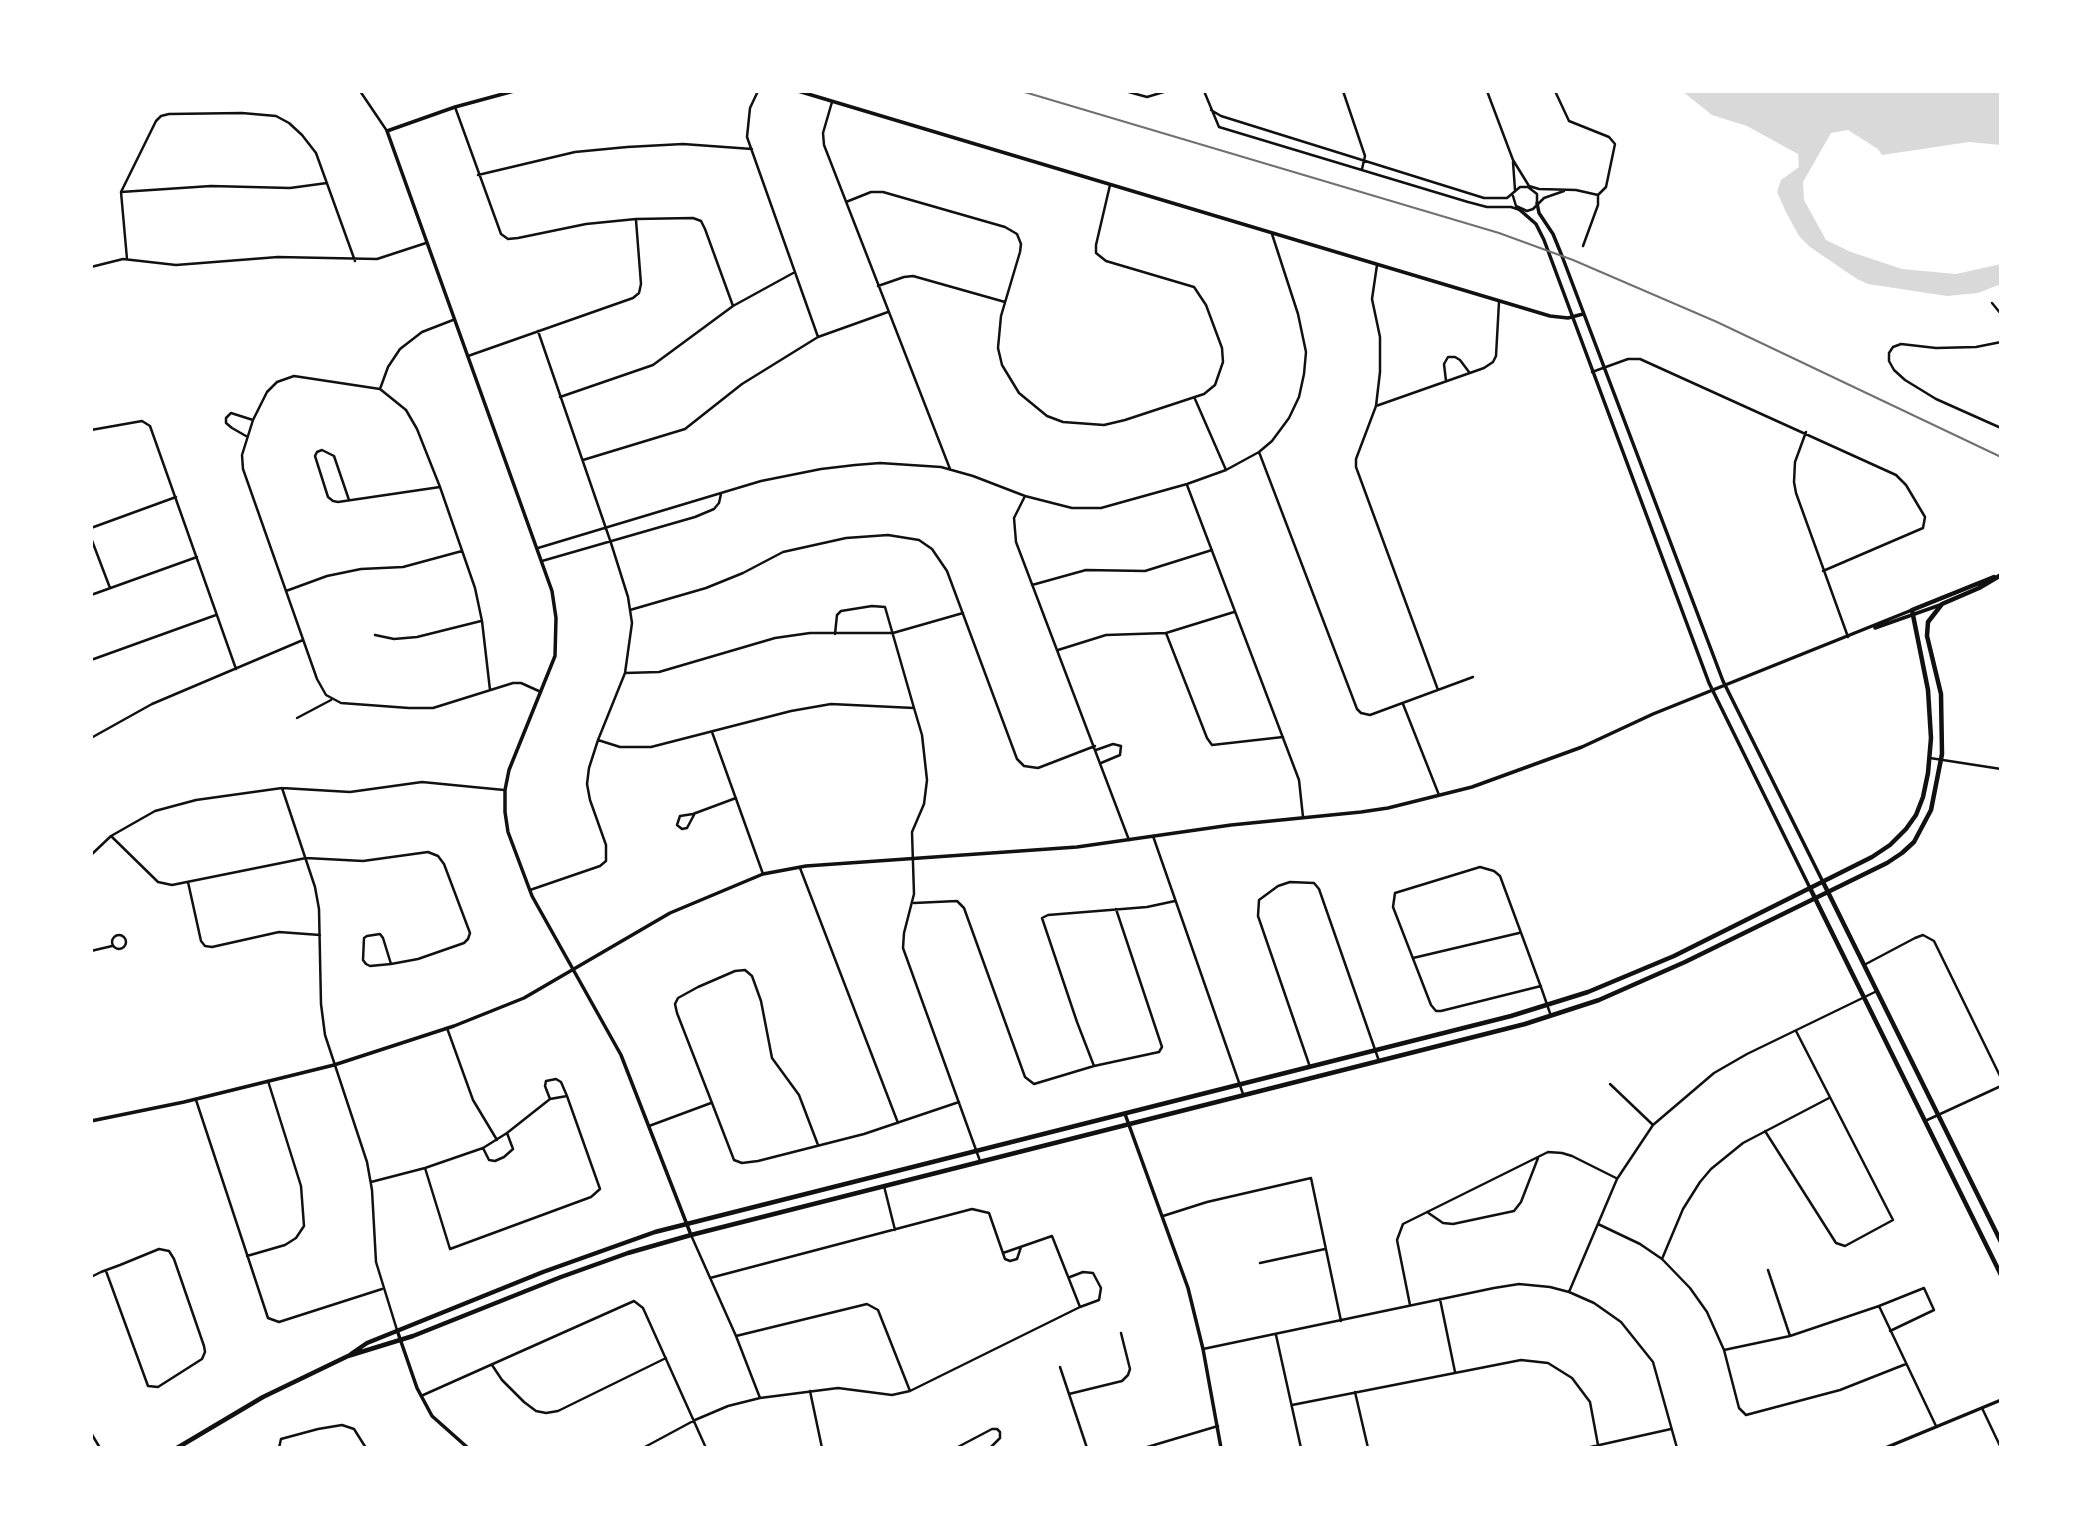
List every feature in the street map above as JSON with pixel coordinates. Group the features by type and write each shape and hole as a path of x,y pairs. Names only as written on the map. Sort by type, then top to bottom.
{"main road":[{"path":"177,1448 262,1397 348,1356 400,1340 596,1264 691,1235 1551,1016 1658,975 1886,863 1914,842 1931,810 1941,759 1940,688 1927,628 1930,619 1942,604 2001,575"},
{"path":"348,1356 367,1343 397,1330 581,1257 686,1224 1548,1006 1644,970 1878,854 1901,834 1920,805 1930,758 1929,694 1912,613 1977,582 2001,575"},
{"path":"1823,882 2001,1242"},
{"path":"1810,888 2001,1275"}],"street":[{"path":"360,91 387,131 552,591 556,618 555,656 509,770 505,790 508,832 530,890 617,1045 686,1224 736,1336 760,1398"},
{"path":"387,131 455,107 514,91"},
{"path":"758,91 747,124 747,137 817,337"},
{"path":"798,91 1499,302 1554,317 1572,318 1583,314"},
{"path":"1125,91 1147,97 1167,91"},
{"path":"1204,91 1219,127 1468,202 1487,207 1531,210 1547,196 1567,190"},
{"path":"1343,91 1365,159 1362,169"},
{"path":"1487,91 1513,160 1537,194 1539,213 1560,250 1725,686 1823,882"},
{"path":"1555,91 1569,121 1609,137 1615,144 1606,187 1598,195 1598,206 1583,246"},
{"path":"832,102 823,133 824,145 950,469"},
{"path":"455,107 501,234 508,239 586,224 636,219 693,218 701,221 733,306"},
{"path":"1211,110 1221,116 1484,198 1503,198 1523,187 1578,190 1598,195"},
{"path":"127,259 121,192 156,121 161,116 180,113 276,116 289,123 316,153 355,261"},
{"path":"478,174 575,152 627,147 682,144 752,149"},
{"path":"1513,160 1514,202 1534,221 1540,231 1713,691 1810,888"},
{"path":"121,192 211,186 289,188 328,183"},
{"path":"846,202 871,192 883,192 1005,227 1017,234 1021,244 1020,252 1001,316 998,348 1002,365 1019,393 1047,416 1063,422 1104,425 1204,394 1214,385 1223,362 1222,348 1206,305 1194,287 1099,257 1096,245 1111,185"},
{"path":"468,356 633,298 639,293 641,284 636,219"},
{"path":"538,548 761,481 855,465 880,463 950,469 1026,496 1072,508 1101,508 1226,470 1259,452 1272,441 1289,418 1299,397 1306,352 1298,314 1272,233"},
{"path":"91,267 127,259 176,265 278,257 377,260 426,243"},
{"path":"1377,265 1372,293 1380,337 1380,372 1376,406 1356,459 1356,467 1438,690"},
{"path":"560,397 653,365 733,306 795,272"},
{"path":"878,286 913,276 1005,302"},
{"path":"1376,406 1493,362 1496,356 1499,302"},
{"path":"1992,303 2001,314"},
{"path":"583,460 685,429 742,384 817,337 888,312"},
{"path":"380,389 388,367 400,349 415,336 453,320"},
{"path":"530,890 600,866 607,861 606,845 587,784 598,740 625,673 632,623 628,597 611,543 538,331"},
{"path":"2001,342 1976,347 1936,348 1901,344 1893,347 1889,353 1889,361 1905,380 1936,399 2001,428"},
{"path":"1446,381 1444,365 1448,357 1460,360 1469,373"},
{"path":"1592,372 1628,359 1640,359 1896,475 1906,485 1925,517 1923,528 1823,571"},
{"path":"490,690 482,621 475,588 440,487 417,429 406,410 380,389 294,376 277,382 267,391 253,420 242,455 243,469 317,679 326,695 341,703 433,708 521,683 542,692"},
{"path":"1194,398 1226,470"},
{"path":"91,410 92,430 142,421 150,426 236,669"},
{"path":"247,436 226,423 226,418 231,413 253,420"},
{"path":"1806,432 1795,462 1794,482 1848,637"},
{"path":"349,500 334,456 322,450 317,452 315,456 328,497 333,501 349,500 440,487"},
{"path":"1259,452 1357,709 1370,715 1473,677"},
{"path":"1187,484 1300,783 1303,817"},
{"path":"542,561 695,517 715,509 721,494"},
{"path":"1026,496 1014,518 1016,541 1129,840"},
{"path":"91,528 176,497"},
{"path":"630,610 706,588 783,552 846,538 888,535 919,540 932,549 947,571 1017,760 1024,766 1038,768 1095,748 1113,744 1121,746 1120,755 1101,763"},
{"path":"91,538 110,588"},
{"path":"1032,585 1086,570 1145,571 1212,550"},
{"path":"286,591 327,576 361,569 403,567 462,551"},
{"path":"91,595 197,557"},
{"path":"91,1121 196,1099 334,1065 447,1028 518,1001 677,910 764,874 799,867 913,857 1077,847 1373,810 1439,796 1569,752 1653,715 1848,637 1942,604"},
{"path":"835,634 836,615 841,611 872,606 885,607 922,735 927,780 923,804 912,832 913,903 903,937 904,951 980,1161"},
{"path":"1058,650 1106,635 1166,633 1236,612"},
{"path":"625,673 629,675 659,672 775,638 810,633 893,633 963,613"},
{"path":"91,660 217,615"},
{"path":"375,635 394,639 417,638 482,621"},
{"path":"1166,633 1207,738 1212,744 1229,745 1283,737"},
{"path":"91,738 152,704 303,640"},
{"path":"297,718 332,700"},
{"path":"598,740 620,747 651,747 791,711 831,704 914,708"},
{"path":"1403,704 1439,796"},
{"path":"711,732 764,874"},
{"path":"1930,758 2001,769"},
{"path":"91,855 111,836 155,811 196,800 282,788 350,792 422,782 505,790"},
{"path":"282,788 315,887 320,935 322,1017 326,1040 372,1182 373,1244 382,1289 421,1396 439,1424 468,1448"},
{"path":"695,813 689,827 684,829 677,825 680,816 736,798"},
{"path":"111,836 158,883 172,884 306,858 363,861 428,852 438,856 444,864 470,933 468,939 464,943 418,959 391,964 366,964 363,960 364,939 380,934 391,964"},
{"path":"1153,836 1243,1095"},
{"path":"799,867 898,1123"},
{"path":"1541,986 1438,1012 1431,1006 1393,907 1395,893 1480,867 1494,871 1500,876 1541,986 1551,1016"},
{"path":"188,882 201,941 205,946 212,947 279,932 320,935"},
{"path":"1310,1067 1258,916 1259,900 1278,886 1290,882 1314,883 1319,888 1379,1061"},
{"path":"913,903 957,901 964,908 1028,1081 1036,1084 1094,1066 1158,1052 1162,1047 1116,909"},
{"path":"1094,1066 1063,985 1042,918 1048,915 1175,901"},
{"path":"1413,958 1520,933"},
{"path":"1864,965 1923,935 1934,941 2001,1078"},
{"path":"91,951 112,946 122,948 126,940 117,936 112,946"},
{"path":"818,1145 799,1095 772,1058 761,1000 752,976 745,970 735,971 678,998 675,1004 734,1160 742,1163 818,1145 898,1123 960,1102"},
{"path":"1569,1292 1617,1179 1653,1125 1714,1073 1747,1054 1877,991"},
{"path":"447,1028 471,1096 497,1140"},
{"path":"1765,1131 1836,1243 1845,1246 1893,1220 1796,1031"},
{"path":"425,1168 450,1249 596,1195 599,1186 567,1096 561,1082 556,1079 547,1081 545,1086 550,1099"},
{"path":"247,1256 285,1245 296,1238 303,1226 301,1186 268,1081"},
{"path":"1610,1084 1653,1125"},
{"path":"1925,1121 2001,1086"},
{"path":"372,1182 425,1168 483,1148 550,1099 567,1096"},
{"path":"1662,1259 1683,1209 1700,1182 1722,1160 1743,1143 1829,1098"},
{"path":"196,1099 268,1318 279,1322 382,1289"},
{"path":"649,1126 712,1102"},
{"path":"1125,1114 1189,1292 1203,1349 1221,1448"},
{"path":"483,1148 489,1160 505,1157 513,1149 507,1133"},
{"path":"1410,1305 1397,1240 1403,1224 1548,1152 1562,1153 1617,1179"},
{"path":"1427,1212 1443,1223 1453,1224 1514,1211 1521,1202 1538,1156"},
{"path":"1163,1216 1207,1202 1311,1178 1341,1321"},
{"path":"884,1186 895,1230"},
{"path":"710,1278 972,1209 989,1213 1006,1259 1017,1259 1021,1247"},
{"path":"1598,1224 1640,1244 1662,1259 1681,1277 1707,1312 1724,1350 1740,1408 1746,1415 1840,1390 1906,1364"},
{"path":"1003,1253 1052,1236 1080,1307"},
{"path":"1260,1263 1326,1248"},
{"path":"91,1277 106,1271 159,1250 170,1252 204,1346 202,1359 160,1386 148,1386 106,1271"},
{"path":"1768,1270 1790,1336"},
{"path":"643,1448 695,1420 728,1406 760,1398 838,1388 892,1395 910,1391 1099,1300 1101,1288 1093,1273 1083,1272 1069,1278"},
{"path":"1203,1349 1514,1285 1550,1287 1569,1292 1594,1304 1621,1322 1653,1362 1677,1448"},
{"path":"1724,1350 1790,1336 1924,1288 1934,1310 1890,1331"},
{"path":"1440,1299 1455,1373"},
{"path":"421,1396 634,1301 643,1308 706,1448"},
{"path":"736,1336 867,1304 878,1310 910,1391"},
{"path":"1879,1306 1936,1426"},
{"path":"1069,1394 1122,1381 1128,1375 1130,1369 1121,1333"},
{"path":"1276,1334 1301,1448"},
{"path":"492,1365 502,1380 524,1402 536,1411 546,1413 558,1411 667,1358"},
{"path":"1292,1405 1521,1360 1548,1363 1572,1378 1590,1402 1598,1444"},
{"path":"1060,1367 1087,1448"},
{"path":"810,1391 822,1448"},
{"path":"1355,1392 1368,1448"},
{"path":"1885,1448 2001,1400"},
{"path":"1982,1408 2001,1448"},
{"path":"279,1448 281,1439 342,1425 354,1429 366,1448"},
{"path":"1144,1448 1218,1426"},
{"path":"956,1448 992,1429 997,1429 1000,1438 990,1448"},
{"path":"1586,1448 1672,1429"},
{"path":"91,1434 100,1448"}],"shaded area":[{"path":"1682,91 2001,91 2001,145 1969,142 1882,155 1878,149 1848,130 1831,133 1803,182 1804,200 1826,240 1851,252 1902,269 1956,274 2001,264 2001,284 1978,293 1947,296 1868,284 1857,279 1810,247 1799,236 1786,212 1777,192 1781,180 1799,167 1798,154 1747,126 1712,115"}],"tram line":[{"path":"1021,91 1499,233 1573,260 1717,322 2001,457"}]}
